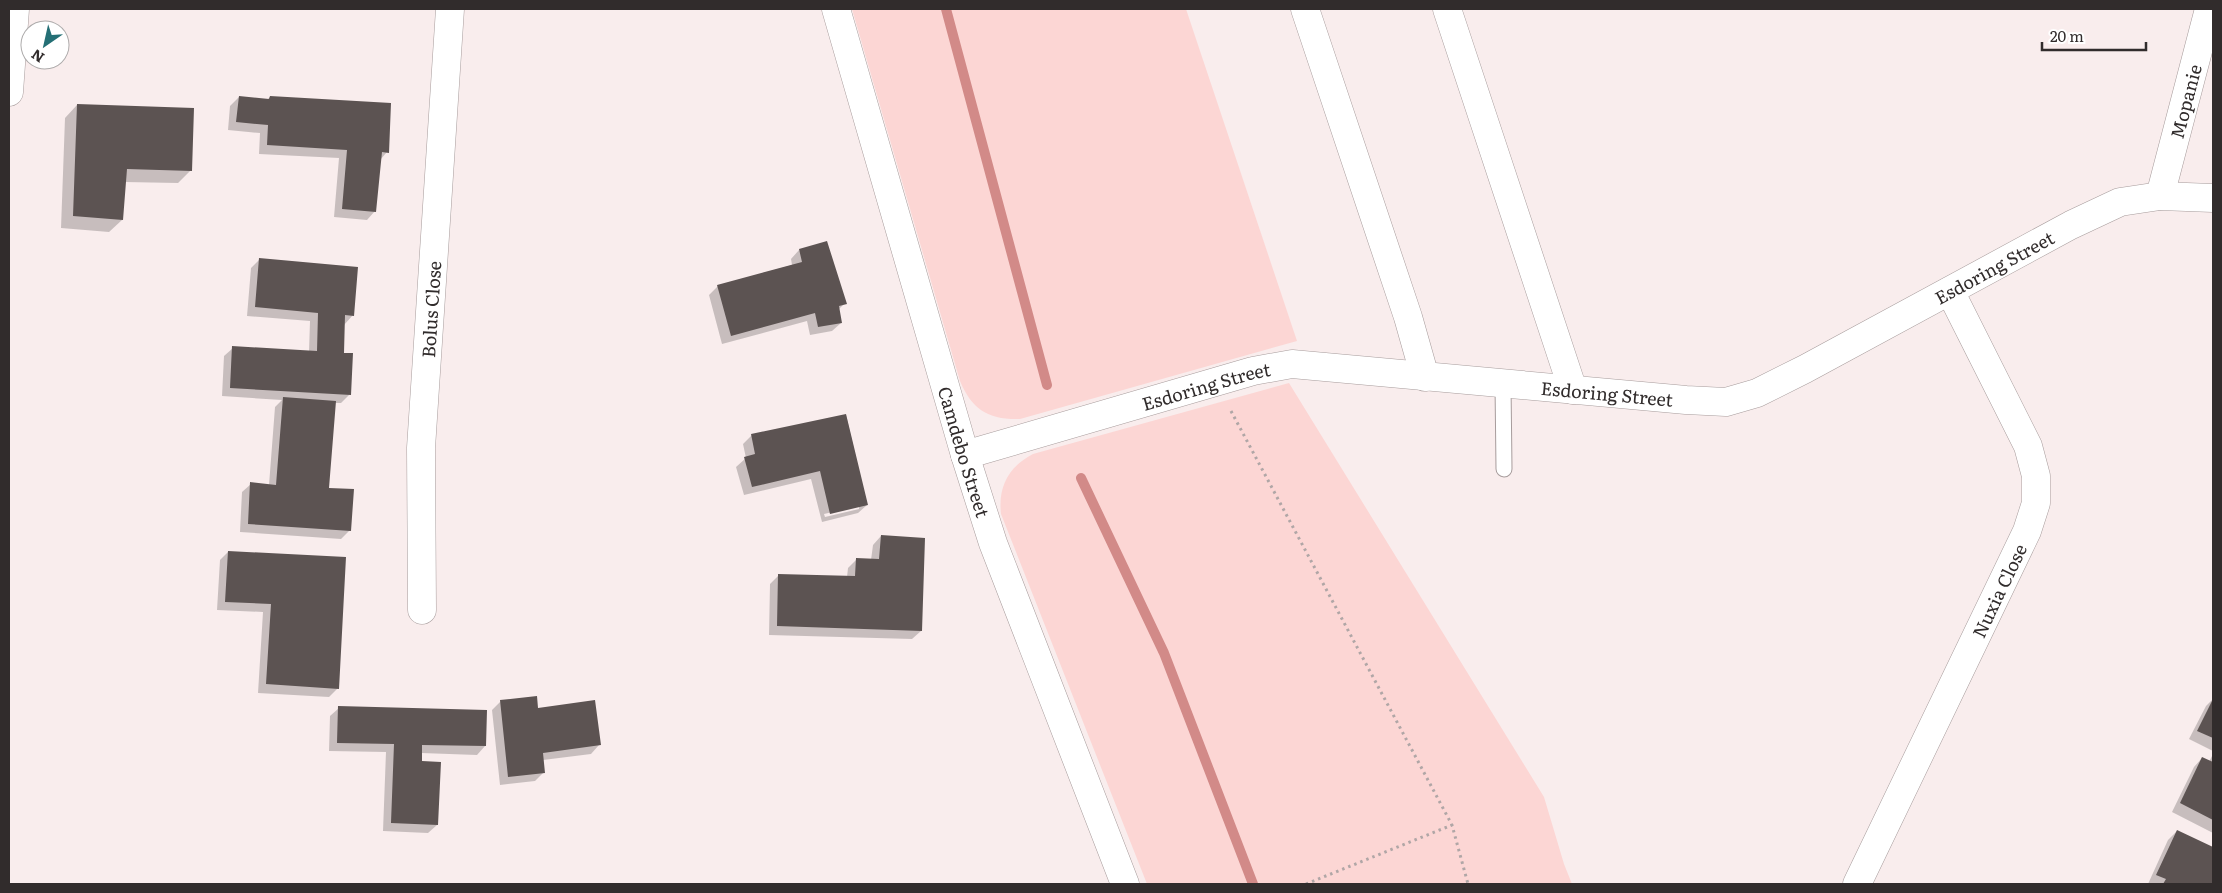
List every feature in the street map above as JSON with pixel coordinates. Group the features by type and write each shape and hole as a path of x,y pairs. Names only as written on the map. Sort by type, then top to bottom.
{"street":[{"path":"9,92 15,9"},
{"name":"Bolus Close","path":"422,610 421,448 450,9"},
{"name":"Camdebo Street","path":"836,9 992,543 1125,884"},
{"path":"1305,9 1408,317 1425,377"},
{"path":"1447,9 1573,390"},
{"name":"Mopanie","path":"2160,196 2209,9"},
{"name":"Esdoring Street","path":"965,455 1253,371 1292,364 1503,384 1726,402 1757,394 1805,370 2071,225 2120,202 2160,196 2213,198"},
{"name":"Nuxia Close","path":"1857,884 2027,531 2036,503 2036,476 2028,446 1950,291"}],"lane":[{"path":"1503,384 1504,469"}],"path":[{"path":"1215,382 1452,825 1468,884"},
{"path":"1306,884 1452,825"}],"shaded area":[{"path":"852,9 1186,9 1297,341 1020,419 999,418 976,406 960,381"},
{"path":"1289,383 1544,797 1572,884 1147,884 1001,514 1000,504 1003,487 1006,479 1017,465 1033,454"}],"building":[{"path":"239,96 269,99 270,96 391,103 389,153 382,152 376,212 342,209 347,150 267,145 268,125 236,122"},
{"path":"77,104 194,108 192,171 127,169 123,220 73,216"},
{"path":"827,241 847,304 839,306 842,323 818,327 815,313 731,336 717,285 802,262 799,249"},
{"path":"259,258 358,267 354,316 345,315 344,353 353,353 351,395 230,388 232,346 317,351 318,313 255,307"},
{"path":"283,397 336,401 329,488 354,489 351,531 248,524 250,482 276,485"},
{"path":"846,414 868,505 830,514 820,471 752,487 744,457 755,454 751,434"},
{"path":"881,535 925,538 922,631 777,626 778,574 855,576 856,558 879,559"},
{"path":"228,551 346,557 339,689 266,684 271,604 225,602"},
{"path":"537,696 538,708 595,700 601,745 543,753 545,773 508,777 500,700"},
{"path":"2213,699 2213,738 2197,731"},
{"path":"338,706 487,710 486,746 422,745 422,761 441,762 438,825 391,823 394,744 337,743"},
{"path":"2202,757 2213,762 2213,820 2180,803"},
{"path":"2177,830 2213,847 2213,884 2163,884 2166,879 2156,875"}],"waterway":[{"path":"946,9 1047,385"},
{"path":"1081,478 1164,653 1253,884"}]}
